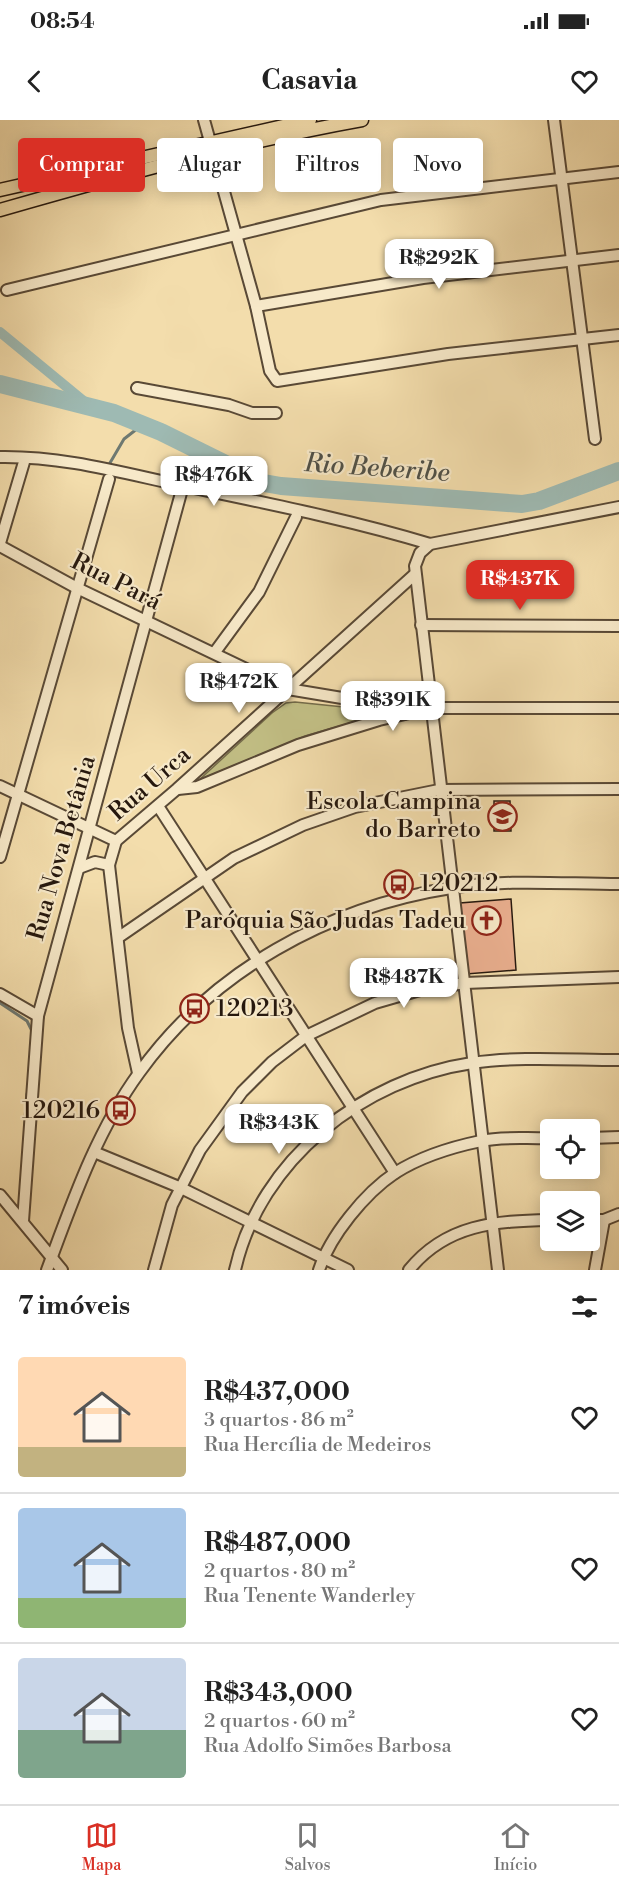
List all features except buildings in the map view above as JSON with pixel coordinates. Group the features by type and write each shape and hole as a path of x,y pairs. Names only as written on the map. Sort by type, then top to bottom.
{"main road":[{"path":"244,138 310,120"},
{"path":"261,138 362,120"},
{"path":"0,190 126,160 157,155"},
{"path":"0,210 157,163"},
{"path":"0,202 20,196 35,198"}],"street":[{"path":"204,120 209,138"},
{"path":"554,120 580,339 595,439"},
{"path":"8,290 236,233 381,200 619,172"},
{"path":"224,192 256,306 273,378 289,381 448,354 619,335"},
{"path":"256,306 412,279 619,255"},
{"path":"137,388 229,405 252,413 276,413"},
{"path":"0,457 35,457 117,470 302,510 430,544 619,507"},
{"path":"0,544 24,462"},
{"path":"0,857 11,791 109,479"},
{"name":"Rua Nova Betânia","path":"23,1221 38,1016 181,493"},
{"path":"215,652 259,592 296,517"},
{"name":"Rua Pará","path":"0,544 74,586 288,689 384,705 404,714"},
{"path":"430,544 417,559 414,575 439,790 454,887 498,1270"},
{"name":"Rua Urca","path":"109,865 116,841 158,806 414,575"},
{"path":"421,625 619,626"},
{"path":"177,789 197,786 298,745 431,708 619,708"},
{"path":"120,937 234,858 303,825 355,807 439,790 619,789"},
{"path":"11,791 116,841"},
{"path":"158,806 351,1109 395,1173"},
{"path":"79,868 95,862 109,865 120,937 121,982 138,1073"},
{"path":"47,1270 94,1152 138,1073 174,1030 216,991 256,961 332,921 370,906 454,887 619,884"},
{"path":"153,1270 179,1187 200,1150 242,1092 272,1062 306,1036 375,1003 420,990 465,982 619,977"},
{"path":"0,994 38,1016"},
{"path":"235,1270 251,1222 275,1182 305,1147 332,1121 386,1088 418,1076 473,1063 619,1060"},
{"path":"600,1138 619,1137"},
{"path":"321,1265 352,1215 395,1173 435,1154 483,1140 540,1138"},
{"path":"94,1152 179,1187 251,1222 321,1265 348,1270"},
{"path":"0,1195 62,1270"},
{"path":"600,1220 619,1214"},
{"path":"409,1270 442,1239 461,1230 494,1222 540,1220"},
{"path":"595,1270 604,1220"}],"shaded area":[{"path":"286,703 373,710 376,713 374,716 305,736 199,780 272,713"}],"waterway":[{"path":"0,332 91,407"},
{"name":"Rio Beberibe","path":"0,384 114,413 161,432 264,483 281,486 522,504 539,501 619,471"},
{"path":"107,468 124,439 142,425"},
{"path":"0,1003 27,1021 32,1031"},
{"path":"21,1192 27,1094"}],"place":[{"name":"Escola Campina do Barreto","path":"502,816"},
{"name":"120212","path":"399,884"},
{"name":"Paróquia São Judas Tadeu","path":"487,921"},
{"name":"120213","path":"195,1009"},
{"name":"120216","path":"121,1111"}]}
